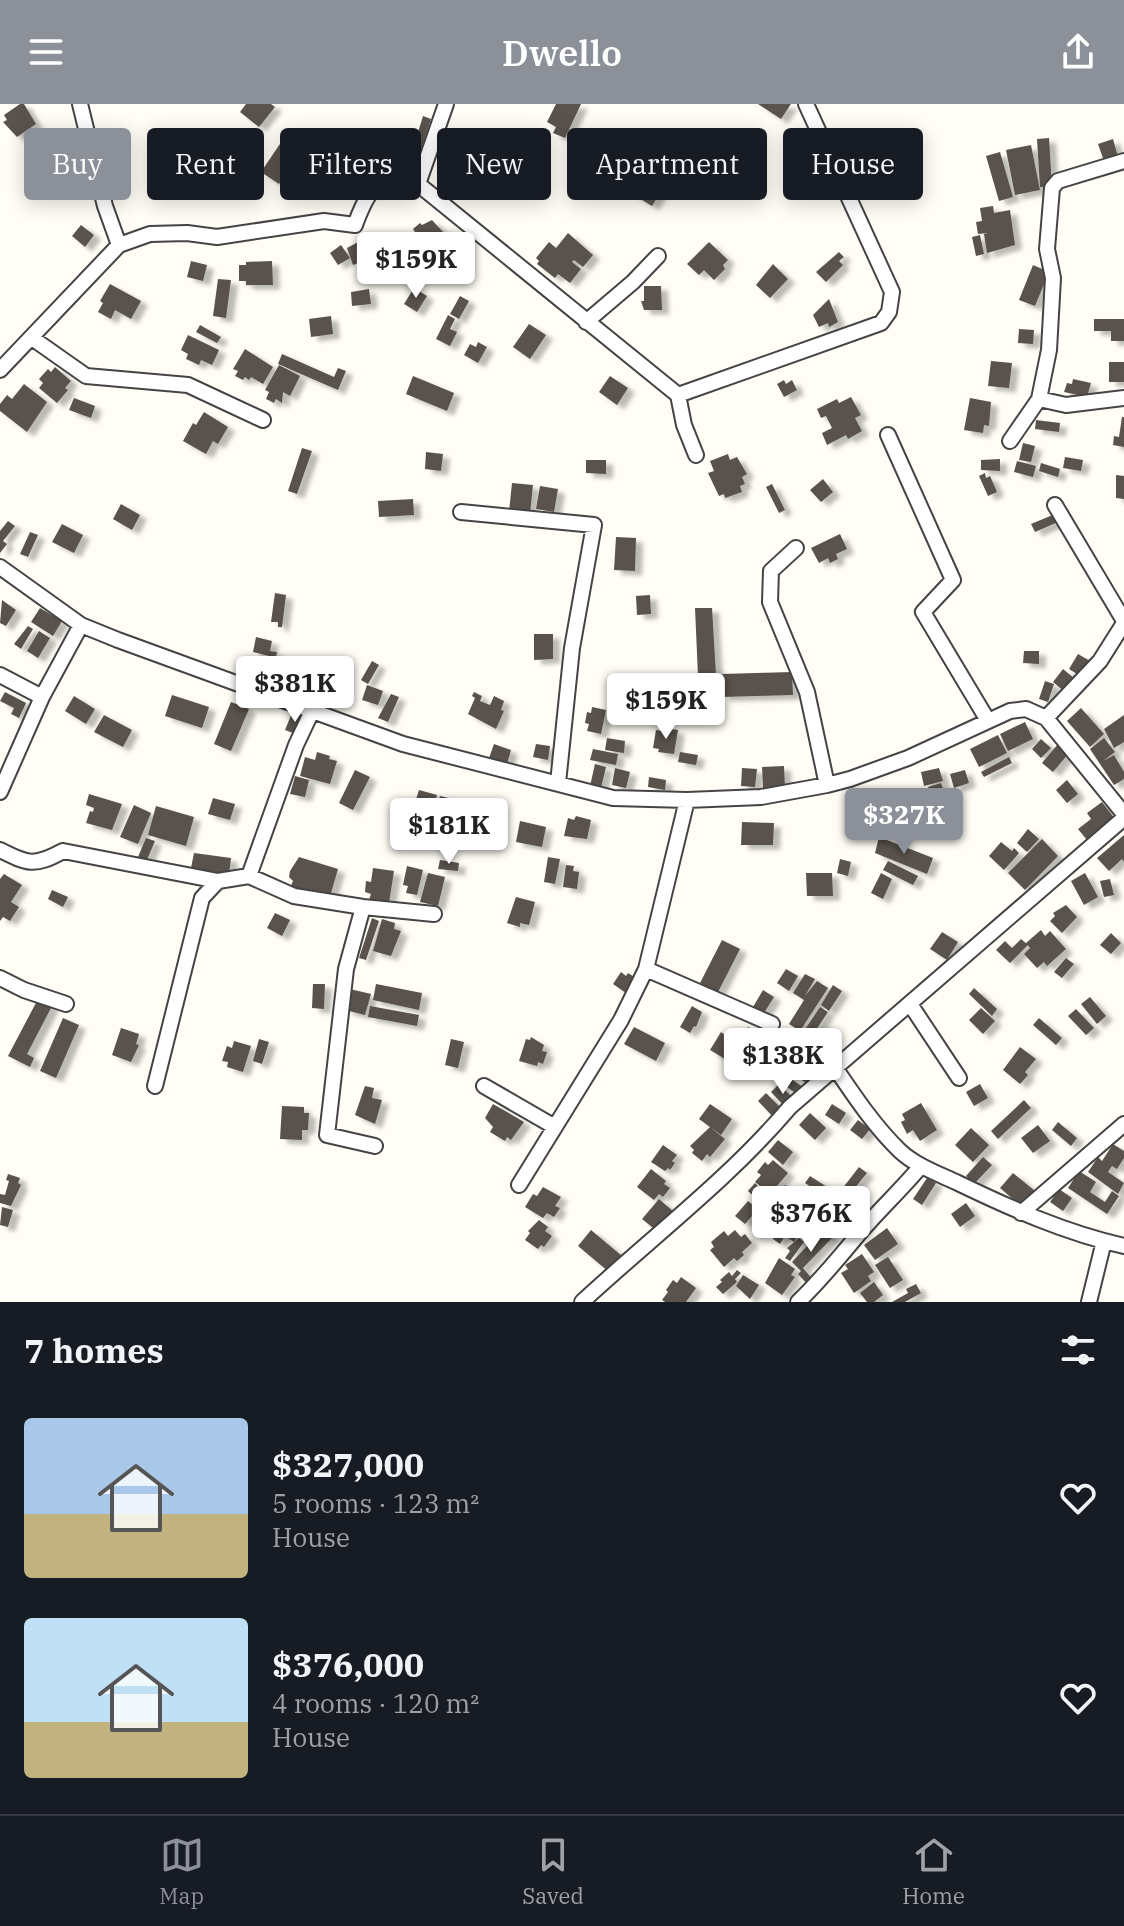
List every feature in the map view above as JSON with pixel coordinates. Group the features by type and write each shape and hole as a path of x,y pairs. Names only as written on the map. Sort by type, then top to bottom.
{"street":[{"path":"80,104 105,206 119,245"},
{"path":"421,175 446,104"},
{"path":"678,395 881,323 889,312 892,292 806,104"},
{"path":"1010,441 1039,399 1049,350 1053,278 1047,249 1052,188 1058,181 1124,161"},
{"path":"421,186 678,395 684,425 696,455"},
{"path":"0,370 119,245 150,234 187,233 217,237 324,221 355,225 367,200"},
{"path":"586,322 658,256"},
{"path":"32,338 86,376 188,385 263,420"},
{"path":"1039,399 1066,405 1124,398"},
{"path":"888,435 953,580 923,612 987,719"},
{"path":"1046,718 1100,661 1124,622 1055,505"},
{"path":"461,512 594,525 572,648 558,783"},
{"path":"796,548 771,571 770,602 807,692 827,785"},
{"path":"0,567 81,625 403,744 613,798 687,800 761,797 827,785 908,758 987,719 1026,709 1046,718 1124,816 790,1107 713,1188 582,1302"},
{"path":"0,792 42,697 81,625"},
{"path":"0,675 42,697"},
{"path":"249,876 296,745 312,711"},
{"path":"519,1185 621,1020 646,969 687,800"},
{"path":"0,850 24,862 41,863 63,851 218,881 249,876 294,896 434,914"},
{"path":"155,1086 202,898 218,881"},
{"path":"363,907 346,969 327,1135 375,1146"},
{"path":"646,969 772,1024"},
{"path":"0,978 66,1004"},
{"path":"910,1004 959,1078"},
{"path":"836,1069 862,1107 901,1152 921,1166 1021,1213 1124,1246"},
{"path":"484,1086 555,1127"},
{"path":"1021,1213 1124,1124"},
{"path":"798,1302 921,1166"},
{"path":"1089,1302 1104,1241"}],"building":[{"path":"24,104 36,124 24,128 24,132 17,137 3,122 7,120 4,115"},
{"path":"246,104 271,104 275,107 259,127 240,112"},
{"path":"556,104 581,104 567,128 565,138 553,133 556,127 547,122"},
{"path":"758,104 791,104 781,119"},
{"path":"423,116 431,119 421,150 421,128"},
{"path":"1049,138 1052,187 1040,187 1037,139"},
{"path":"1113,139 1119,160 1105,164 1098,144"},
{"path":"280,144 279,184 264,174 264,168"},
{"path":"1031,145 1040,190 1015,195 1006,150"},
{"path":"1000,152 1013,197 999,201 986,156"},
{"path":"642,200 656,200 652,206"},
{"path":"993,206 994,213 1010,210 1015,245 987,253 984,234 988,233 978,234 976,222 982,221 980,208"},
{"path":"432,220 443,232 422,251 409,237 420,223 422,225"},
{"path":"81,225 94,235 85,247 72,236"},
{"path":"568,233 593,255 583,267 574,260 572,262 581,269 570,283 558,274 555,278 537,264 539,261 536,258 549,242 556,248"},
{"path":"980,235 984,254 976,256 972,237"},
{"path":"366,241 372,258 353,265 347,248"},
{"path":"709,242 728,260 723,265 725,269 714,280 704,270 699,275 687,264"},
{"path":"341,245 350,258 338,265 330,253"},
{"path":"839,252 844,257 839,261 843,265 826,282 816,272"},
{"path":"191,261 207,265 203,281 187,277"},
{"path":"272,261 273,285 246,285 246,281 239,281 239,265"},
{"path":"773,264 788,279 770,298 756,285"},
{"path":"1033,265 1049,272 1035,306 1019,300"},
{"path":"218,279 231,280 226,318 213,316"},
{"path":"110,284 141,301 131,319 115,310 111,319 98,312 103,303 100,301"},
{"path":"644,286 661,286 662,310 644,310 641,301 644,301"},
{"path":"414,288 427,296 417,312 404,304"},
{"path":"369,289 371,304 352,306 351,292"},
{"path":"460,296 469,301 459,319 450,314"},
{"path":"829,299 838,322 829,327 828,323 819,327 813,315"},
{"path":"448,315 455,319 450,329 457,332 450,346 436,339"},
{"path":"331,316 333,334 311,337 309,319"},
{"path":"1094,319 1124,319 1124,341 1111,341 1111,331 1094,331"},
{"path":"529,324 546,335 530,359 513,347"},
{"path":"200,325 221,337 217,343 196,332"},
{"path":"1019,329 1034,330 1033,344 1018,343"},
{"path":"188,335 219,350 212,365 201,360 199,365 186,359 188,354 181,350"},
{"path":"478,342 487,347 478,363 464,355 470,344 476,347"},
{"path":"245,349 273,367 263,384 251,377 243,380 235,376 238,371 233,369"},
{"path":"282,354 334,377 338,368 346,371 338,390 278,364"},
{"path":"991,361 1012,363 1009,388 988,386"},
{"path":"1109,362 1124,362 1124,382 1109,382"},
{"path":"279,365 300,376 290,396 283,392 282,403 276,399 274,403 266,399 269,392 265,390"},
{"path":"55,367 71,381 57,403 39,388 43,383 39,379 48,369 51,372"},
{"path":"413,376 454,393 447,411 406,394"},
{"path":"610,376 628,388 617,405 599,392"},
{"path":"1073,379 1091,383 1087,397 1064,392 1067,383 1072,384"},
{"path":"784,380 786,384 792,380 797,390 784,397 777,384"},
{"path":"24,384 47,402 27,432 0,411 0,404 7,395 12,399"},
{"path":"851,397 861,415 855,418 862,431 827,445 822,433 832,428 826,416 821,418 817,409 837,399 839,403"},
{"path":"74,398 95,406 91,418 69,410"},
{"path":"970,398 991,402 989,426 984,425 983,433 964,430"},
{"path":"204,412 228,427 218,444 213,441 206,454 183,441 193,423 196,425"},
{"path":"1122,417 1124,447 1113,445 1114,436 1119,437"},
{"path":"1036,420 1060,423 1059,432 1035,429"},
{"path":"1023,443 1035,446 1031,462 1019,460"},
{"path":"302,448 312,451 297,494 288,491"},
{"path":"426,452 443,454 441,471 425,469"},
{"path":"728,454 730,460 737,457 747,474 742,477 745,484 740,486 742,492 725,498 724,494 719,496 708,473 714,471 710,461"},
{"path":"1065,457 1083,460 1081,471 1063,468"},
{"path":"1000,459 1000,471 981,470 981,460"},
{"path":"586,460 606,460 606,474 586,473"},
{"path":"1017,461 1036,466 1033,477 1014,472"},
{"path":"1041,463 1060,469 1058,477 1039,471"},
{"path":"985,473 986,478 990,476 997,492 988,496 979,476"},
{"path":"1116,475 1124,476 1124,499 1116,498"},
{"path":"823,479 833,492 821,502 810,490"},
{"path":"512,483 533,485 530,514 509,512"},
{"path":"772,484 785,510 779,513 766,487"},
{"path":"540,486 558,489 554,512 536,509"},
{"path":"413,499 414,515 379,517 378,501"},
{"path":"121,504 140,515 132,530 113,519"},
{"path":"1055,514 1058,522 1035,532 1031,524"},
{"path":"8,521 15,526 3,541 7,544 0,553 0,531"},
{"path":"62,524 83,535 74,553 52,542"},
{"path":"30,532 38,535 28,557 20,554"},
{"path":"840,534 847,549 836,554 838,559 830,563 828,558 819,563 811,548"},
{"path":"616,537 636,538 635,571 614,570"},
{"path":"275,593 286,595 282,627 278,627 278,622 271,622"},
{"path":"650,595 651,614 637,615 636,596"},
{"path":"2,600 16,610 6,626 0,623"},
{"path":"40,608 62,621 53,636 31,622"},
{"path":"695,608 712,608 716,675 698,676"},
{"path":"28,626 33,629 21,649 14,644"},
{"path":"39,631 50,638 38,658 27,651"},
{"path":"534,634 553,634 553,659 534,660"},
{"path":"256,637 272,641 270,651 277,652 274,667 267,665 269,656 253,652"},
{"path":"1024,651 1039,651 1039,664 1023,663"},
{"path":"1078,654 1090,661 1080,676 1069,669"},
{"path":"372,661 379,665 368,684 361,680"},
{"path":"1063,669 1075,679 1065,692 1053,682"},
{"path":"792,672 793,695 722,697 722,674"},
{"path":"1045,681 1054,684 1048,702 1039,699"},
{"path":"367,685 383,691 378,705 362,700"},
{"path":"5,692 26,703 19,718 11,714 14,708 0,701"},
{"path":"474,692 482,696 480,701 490,705 494,696 504,701 501,710 504,711 496,729 468,714 475,698 472,696"},
{"path":"391,694 399,697 388,722 378,718"},
{"path":"689,694 697,696 691,719 683,717 685,708 681,707 682,701 687,702"},
{"path":"172,695 209,707 202,728 165,716"},
{"path":"74,696 95,709 86,724 65,711"},
{"path":"652,701 672,702 671,718 657,718 657,712 652,711"},
{"path":"231,702 249,709 231,751 214,744"},
{"path":"592,707 606,710 601,734 587,731 587,712 591,713"},
{"path":"1081,708 1104,734 1090,747 1067,721"},
{"path":"292,713 305,718 298,735 285,730"},
{"path":"104,715 132,730 123,747 94,732"},
{"path":"1124,715 1124,742 1114,748 1104,729"},
{"path":"1025,722 1033,739 1008,751 1000,734"},
{"path":"664,728 678,730 674,754 658,752 659,749 653,748 656,730 663,731"},
{"path":"998,735 1007,753 979,767 970,749"},
{"path":"607,738 625,741 624,753 605,750"},
{"path":"1104,738 1115,752 1103,761 1114,755 1124,772 1124,779 1114,785 1090,749"},
{"path":"1041,739 1051,748 1041,758 1032,749"},
{"path":"494,744 511,750 507,764 489,758"},
{"path":"536,744 550,746 548,760 533,757"},
{"path":"1058,744 1069,753 1053,772 1042,763"},
{"path":"593,749 618,754 616,765 590,760"},
{"path":"317,752 337,761 330,784 300,776 305,757 315,760"},
{"path":"680,752 698,755 696,765 678,762"},
{"path":"1009,757 1012,763 984,777 981,772"},
{"path":"595,764 606,767 601,788 590,786"},
{"path":"784,766 785,787 763,788 762,767"},
{"path":"615,768 630,772 626,788 612,785"},
{"path":"742,768 757,769 755,787 741,786"},
{"path":"939,768 943,781 924,786 921,772"},
{"path":"355,770 370,777 353,810 339,803"},
{"path":"965,770 969,783 954,788 950,774"},
{"path":"295,776 309,780 305,797 290,794"},
{"path":"649,777 666,780 665,790 648,787"},
{"path":"1067,780 1078,794 1067,803 1056,790"},
{"path":"941,783 943,789 935,791 939,803 932,805 928,787"},
{"path":"419,790 437,795 431,815 413,809"},
{"path":"89,794 122,804 112,830 86,823 94,808 86,805"},
{"path":"440,796 453,799 449,814 436,810"},
{"path":"213,798 235,804 230,820 208,814"},
{"path":"1102,802 1115,819 1087,840 1078,829 1091,819 1087,813"},
{"path":"134,805 151,813 138,844 120,837"},
{"path":"156,806 194,817 186,846 148,835"},
{"path":"576,816 591,820 587,839 564,836 568,818 574,820"},
{"path":"520,821 546,827 542,847 516,842"},
{"path":"742,822 774,823 773,845 741,845"},
{"path":"1028,829 1039,839 1027,852 1017,843"},
{"path":"1124,835 1124,862 1122,859 1109,871 1097,858"},
{"path":"879,837 933,858 927,874 875,853"},
{"path":"146,838 155,841 147,860 138,857"},
{"path":"1042,839 1058,856 1025,890 1008,873"},
{"path":"1001,842 1019,853 1004,870 989,856"},
{"path":"194,853 231,858 229,874 191,868"},
{"path":"299,857 338,869 329,900 290,888 293,881 289,877 290,871"},
{"path":"548,857 560,859 555,884 544,882"},
{"path":"840,859 851,862 848,876 837,873"},
{"path":"440,860 459,863 458,871 438,869"},
{"path":"888,861 918,876 913,885 883,870"},
{"path":"566,865 574,866 573,871 579,872 577,889 563,887"},
{"path":"407,866 423,870 417,895 406,893 408,886 403,885"},
{"path":"373,868 394,871 389,903 369,900 371,894 365,892 366,881 371,882"},
{"path":"428,873 445,877 438,906 420,902"},
{"path":"806,873 832,873 833,896 807,896"},
{"path":"881,873 892,879 883,899 871,893"},
{"path":"1085,873 1098,897 1084,905 1071,881"},
{"path":"4,874 22,885 11,902 19,907 10,921 3,917 0,921 0,879"},
{"path":"1110,879 1114,895 1104,897 1100,881"},
{"path":"52,890 68,897 63,907 48,899"},
{"path":"516,897 535,902 529,925 520,923 520,927 507,923"},
{"path":"1066,905 1077,917 1062,933 1050,921 1055,916 1053,913"},
{"path":"275,913 290,920 282,936 267,928"},
{"path":"372,918 379,921 366,960 359,958"},
{"path":"382,919 395,923 394,929 401,931 391,956 373,951"},
{"path":"1041,930 1045,936 1050,931 1066,949 1047,966 1044,962 1037,968 1024,954 1030,948 1026,943"},
{"path":"942,932 958,942 947,960 930,949"},
{"path":"1111,933 1121,943 1111,954 1100,945"},
{"path":"1021,939 1028,945 1010,963 996,950 1005,941 1012,948"},
{"path":"722,940 740,949 718,992 700,983"},
{"path":"1066,958 1074,964 1062,978 1054,972"},
{"path":"786,969 798,976 789,991 777,983"},
{"path":"621,972 636,978 626,993 613,984"},
{"path":"805,974 815,979 805,996 817,981 828,988 800,1031 789,1024 804,1000 793,993"},
{"path":"313,984 325,984 324,1009 312,1008"},
{"path":"376,984 422,993 419,1010 373,1000"},
{"path":"833,985 842,991 829,1011 821,1005"},
{"path":"974,988 997,1009 992,1016 969,994"},
{"path":"350,989 371,994 365,1015 345,1010"},
{"path":"763,990 774,997 764,1013 753,1007"},
{"path":"1090,997 1106,1016 1097,1024 1081,1004"},
{"path":"38,999 52,1006 27,1054 34,1058 30,1067 8,1056"},
{"path":"370,1006 419,1015 417,1026 368,1017"},
{"path":"692,1006 702,1012 690,1033 680,1027"},
{"path":"820,1007 828,1012 812,1036 804,1031"},
{"path":"981,1008 995,1021 983,1034 969,1020"},
{"path":"1076,1009 1094,1028 1086,1035 1068,1016"},
{"path":"63,1018 79,1025 56,1078 40,1071"},
{"path":"1039,1018 1062,1038 1056,1045 1033,1025"},
{"path":"634,1027 665,1043 656,1061 624,1044"},
{"path":"748,1027 768,1039 755,1063 748,1059 752,1052 738,1044"},
{"path":"121,1028 139,1034 136,1044 139,1045 131,1062 112,1055"},
{"path":"728,1031 738,1038 725,1059 710,1050 721,1032 725,1035"},
{"path":"531,1037 544,1045 542,1051 547,1052 543,1064 538,1062 537,1066 519,1061 526,1039 530,1040"},
{"path":"259,1039 269,1042 262,1064 253,1061"},
{"path":"451,1039 464,1042 458,1068 445,1065"},
{"path":"234,1041 251,1046 243,1072 227,1067 228,1062 222,1061 227,1046 232,1048"},
{"path":"801,1046 815,1055 807,1068 793,1059"},
{"path":"1020,1047 1036,1059 1020,1084 1003,1070"},
{"path":"798,1067 817,1078 812,1086 793,1075"},
{"path":"785,1075 806,1089 801,1097 780,1082"},
{"path":"779,1084 794,1099 786,1108 771,1092"},
{"path":"980,1084 988,1098 974,1106 966,1092"},
{"path":"365,1086 374,1088 372,1098 382,1100 375,1124 355,1115"},
{"path":"766,1093 784,1111 775,1119 758,1101"},
{"path":"1024,1100 1031,1108 998,1139 991,1131"},
{"path":"921,1103 937,1130 920,1141 913,1130 907,1134 901,1122 905,1120 902,1114"},
{"path":"493,1104 524,1122 511,1140 507,1137 505,1141 490,1132 493,1127 485,1118"},
{"path":"710,1104 732,1119 721,1135 699,1119"},
{"path":"832,1104 846,1113 839,1124 825,1115"},
{"path":"282,1106 304,1107 304,1113 309,1113 308,1130 302,1130 302,1140 280,1139"},
{"path":"810,1113 826,1128 815,1140 799,1125"},
{"path":"858,1120 870,1129 862,1139 850,1130"},
{"path":"1058,1122 1077,1138 1071,1146 1052,1130"},
{"path":"1038,1125 1050,1141 1033,1153 1021,1138"},
{"path":"710,1127 725,1139 710,1157 707,1154 702,1161 692,1153 694,1150 690,1146"},
{"path":"971,1128 989,1145 973,1162 955,1145"},
{"path":"778,1140 793,1152 783,1165 768,1152"},
{"path":"1113,1144 1124,1151 1124,1158 1117,1169 1112,1166 1108,1172 1124,1183 1118,1194 1088,1172 1098,1157 1102,1161"},
{"path":"663,1145 677,1155 670,1170 665,1171 651,1162"},
{"path":"983,1157 992,1165 974,1184 966,1176"},
{"path":"773,1160 788,1173 770,1194 755,1182 761,1175 757,1172 765,1162 768,1165"},
{"path":"859,1167 867,1173 854,1189 862,1194 852,1207 869,1220 864,1227 844,1212 832,1228 823,1222 836,1206 839,1208 832,1202"},
{"path":"651,1169 670,1188 663,1197 659,1194 654,1200 637,1187"},
{"path":"1079,1171 1096,1182 1090,1192 1105,1202 1112,1191 1119,1196 1107,1214 1068,1188"},
{"path":"1013,1173 1035,1191 1022,1207 1000,1188"},
{"path":"8,1174 20,1178 18,1183 21,1185 11,1206 0,1203 0,1194 5,1195 9,1181 6,1180"},
{"path":"810,1176 827,1187 823,1195 805,1183"},
{"path":"927,1178 936,1183 922,1205 913,1199"},
{"path":"755,1183 767,1195 760,1202 748,1191"},
{"path":"785,1185 802,1195 795,1206 778,1195"},
{"path":"543,1187 561,1197 555,1206 560,1208 554,1217 547,1213 543,1218 525,1207 533,1194 537,1196"},
{"path":"1059,1189 1072,1198 1063,1211 1050,1202"},
{"path":"819,1195 834,1205 828,1214 814,1204"},
{"path":"659,1199 674,1212 658,1232 642,1219"},
{"path":"748,1201 758,1209 745,1224 735,1216"},
{"path":"966,1203 975,1216 960,1227 951,1214"},
{"path":"2,1207 13,1210 8,1227 0,1225"},
{"path":"760,1212 778,1228 773,1236 756,1218"},
{"path":"843,1216 856,1226 846,1238 833,1228"},
{"path":"789,1217 796,1222 791,1229 799,1234 794,1242 785,1236 780,1244 773,1239"},
{"path":"539,1220 548,1227 545,1231 552,1236 544,1247 541,1245 538,1249 525,1240 530,1233 528,1231"},
{"path":"824,1228 833,1237 803,1268 814,1281 809,1286 792,1262"},
{"path":"887,1228 898,1244 875,1260 864,1245"},
{"path":"591,1230 622,1256 609,1272 578,1246"},
{"path":"735,1230 741,1237 745,1234 752,1243 737,1261 734,1258 724,1267 710,1250 714,1247 711,1242 724,1231 728,1236"},
{"path":"799,1238 804,1242 790,1261 785,1258 790,1251 787,1248"},
{"path":"862,1254 874,1272 868,1276 871,1281 854,1293 841,1273 848,1269 845,1265"},
{"path":"888,1257 903,1280 890,1288 875,1265"},
{"path":"779,1258 795,1269 791,1275 795,1277 782,1295 765,1283"},
{"path":"737,1270 741,1273 735,1279 737,1282 723,1294 716,1287 722,1282 720,1280 729,1272 732,1276"},
{"path":"743,1275 759,1285 750,1299 736,1286"},
{"path":"681,1277 696,1288 686,1302 662,1300 673,1280 677,1283"},
{"path":"874,1282 883,1295 874,1302 867,1302 860,1293"},
{"path":"916,1284 921,1293 905,1302 892,1302 908,1293 906,1289"}]}
